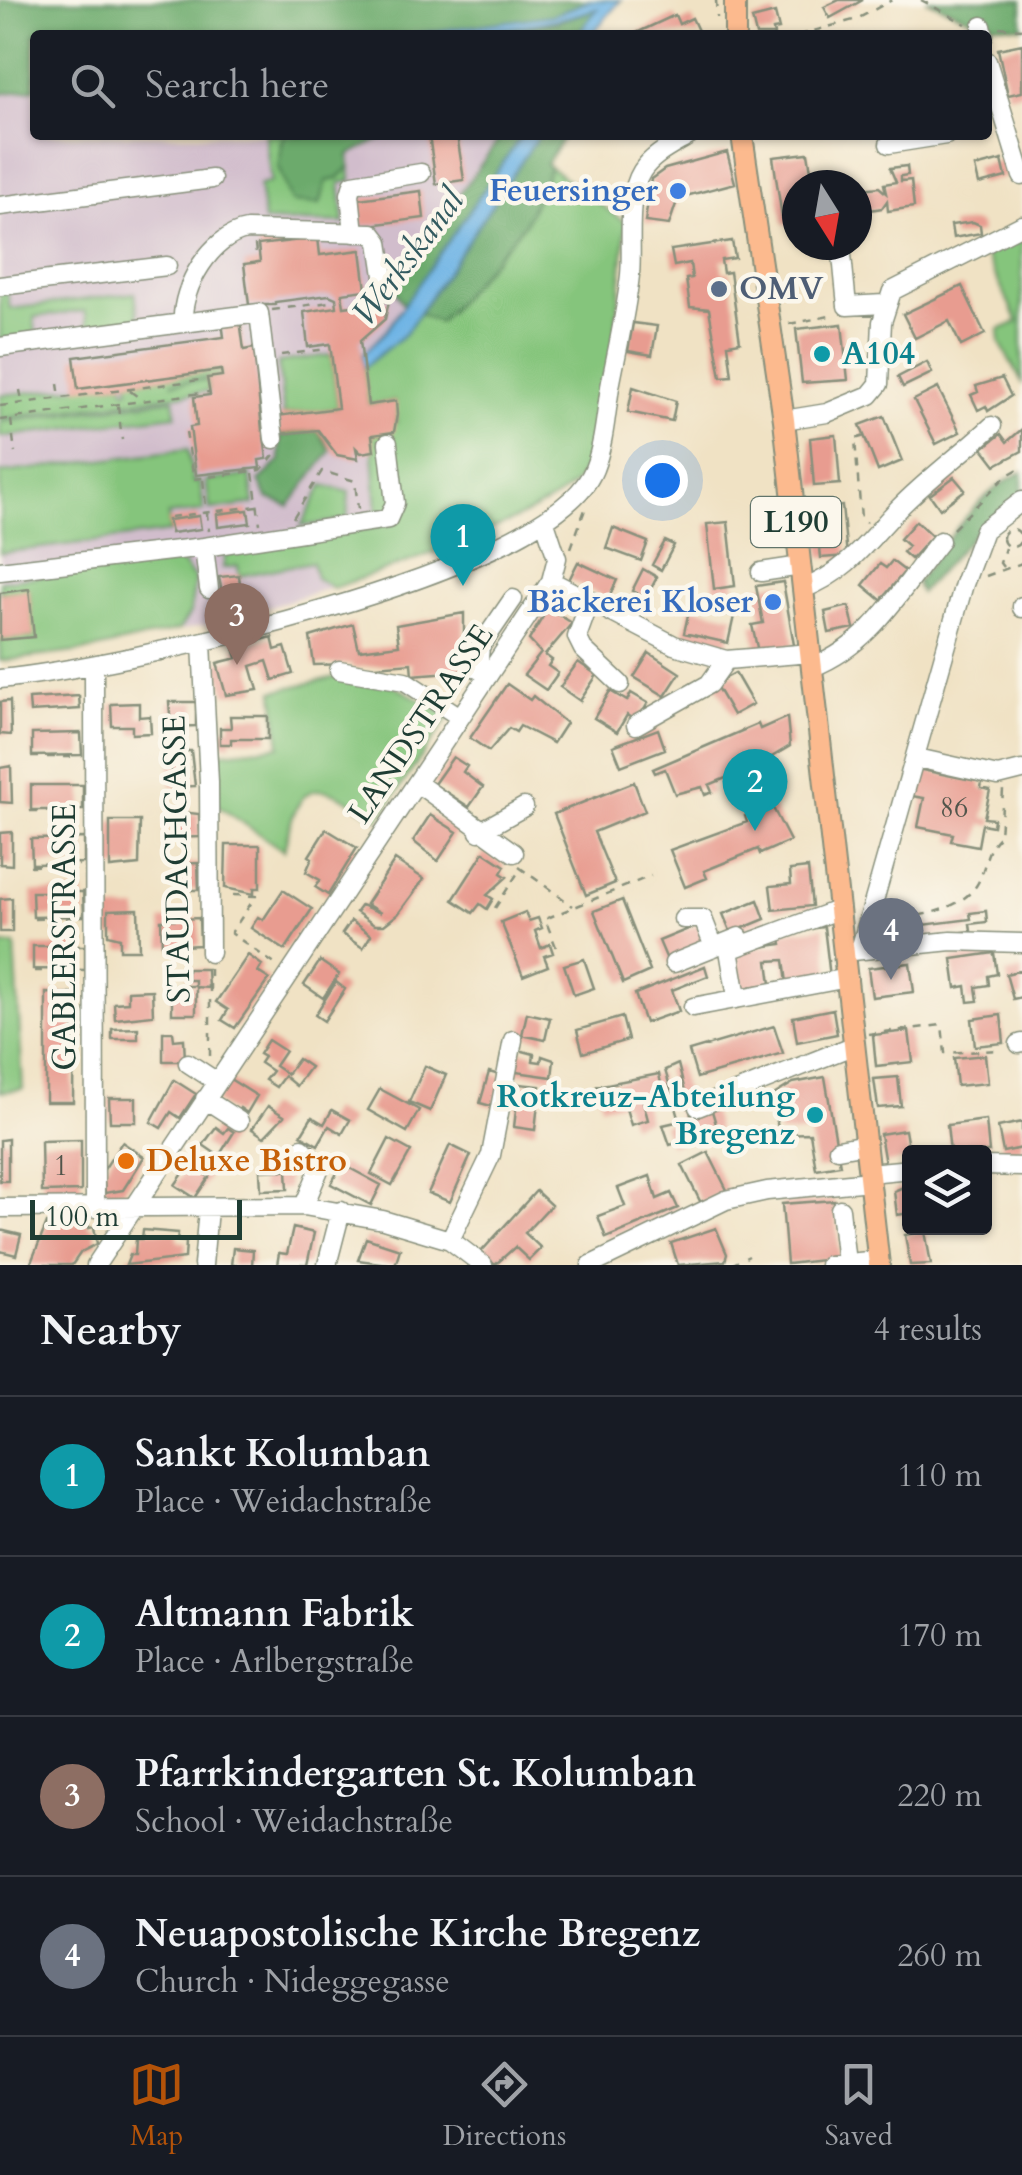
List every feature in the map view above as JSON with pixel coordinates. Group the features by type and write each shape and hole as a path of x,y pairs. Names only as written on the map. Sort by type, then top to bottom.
{"main road":[{"path":"734,30 735,0"},
{"name":"L190","path":"743,140 773,326 840,910 852,951 848,978 861,1039 878,1262"}],"street":[{"path":"992,99 996,127 1022,176"},
{"path":"0,679 94,667 202,643 406,583 546,522 574,498 594,470 630,275 636,183 652,160 682,140"},
{"path":"889,144 914,140"},
{"path":"354,233 350,194 353,184 420,172"},
{"path":"0,206 212,179"},
{"path":"784,420 827,413 870,395 881,373 884,304 892,291 1022,225"},
{"path":"183,322 185,305 208,254 230,235 257,228 372,233 378,238 386,289"},
{"path":"842,260 847,306 884,304"},
{"path":"0,286 167,266"},
{"path":"0,346 258,314 274,439"},
{"path":"804,589 830,578 898,510 992,426"},
{"path":"0,572 383,522 395,510 388,443"},
{"path":"852,951 871,916 964,584 984,530 1022,501"},
{"path":"546,522 554,540 554,573 590,601 674,645 726,660 812,660 848,650 870,630 940,541"},
{"path":"208,546 208,589"},
{"path":"761,572 801,566"},
{"name":"LANDSTRASSE","path":"96,1265 205,1099 213,1079 289,974 554,573"},
{"path":"488,676 478,669 480,647 513,599"},
{"path":"590,601 577,637 583,649 620,684"},
{"name":"STAUDACHGASSE","path":"202,643 209,782 210,952"},
{"path":"636,726 709,684 726,660"},
{"name":"GABLERSTRASSE","path":"94,667 95,1208"},
{"path":"339,670 405,680 460,717"},
{"path":"918,758 998,776 1014,772"},
{"path":"417,783 518,861"},
{"path":"486,836 524,807"},
{"path":"737,997 730,950 840,910"},
{"path":"683,919 703,919 714,947"},
{"path":"674,964 781,920 794,926"},
{"path":"852,951 951,941 1022,943"},
{"path":"692,1007 848,978"},
{"path":"698,1107 861,1039"},
{"path":"450,1240 491,1156 514,1040"},
{"path":"188,1063 213,1079"},
{"path":"205,1099 239,1121"},
{"path":"838,1149 866,1144"},
{"path":"302,1148 320,1167 304,1206"},
{"path":"992,1166 1022,1167"},
{"path":"592,1265 726,1200 902,1170"},
{"path":"0,1208 304,1206 341,1211 450,1240 483,1265"},
{"path":"203,1265 208,1208"},
{"path":"840,1209 837,1264 878,1262"},
{"path":"327,1265 341,1211"}],"path":[{"path":"816,30 857,18 892,0"},
{"path":"258,314 330,302"},
{"path":"773,326 830,318 847,306"},
{"path":"264,357 326,349"},
{"path":"0,406 207,379"},
{"path":"122,440 119,404 127,390 126,382"},
{"path":"52,413 59,398 58,384"},
{"path":"20,390 22,403"},
{"path":"127,390 145,401"},
{"path":"0,420 209,392"},
{"path":"11,419 16,453"},
{"path":"186,432 194,479 253,471 272,460 274,439"},
{"path":"865,436 855,439 861,519 879,533"},
{"path":"940,541 1006,476 1022,467"},
{"path":"253,471 261,538"},
{"path":"283,535 322,472 355,481 360,525"},
{"path":"202,478 208,546"},
{"path":"554,573 570,551 588,503"},
{"path":"170,518 257,506"},
{"path":"1004,568 1001,554 1007,545 1005,532 1022,527"},
{"path":"1007,545 1020,542 1018,531"},
{"path":"964,584 1022,562"},
{"path":"31,757 94,757"},
{"path":"871,916 906,918 937,911 962,899 977,885 988,846 1000,836 999,811 1014,772"},
{"path":"30,811 95,811"},
{"path":"486,836 492,848 518,861 574,908"},
{"path":"495,908 518,861"},
{"path":"30,866 96,865"},
{"path":"556,947 545,919 652,876"},
{"path":"233,895 256,896 232,933 289,974"},
{"path":"34,919 96,918"},
{"name":"STAUDACHGASSE","path":"210,952 213,1079"},
{"path":"34,971 95,970"},
{"path":"861,1039 942,1025 944,1053 1001,1050"},
{"path":"730,1265 748,1256"}],"shaded area":[{"path":"30,74 30,140 498,140 393,287 404,304 420,315 484,530 384,571 216,623 92,650 0,661 0,79"}],"green space":[{"path":"0,0 591,0 554,15 444,30 30,30 30,90 0,94"},
{"path":"926,0 1022,0 1022,27 982,23"},
{"path":"599,8 581,30 499,30 557,22"},
{"path":"266,140 282,140 280,144 327,181 338,179 350,166 351,181 340,183 344,223 264,221 259,185 271,182"},
{"path":"283,140 379,140 349,155 350,166 338,179 327,181 320,204 291,202 278,167"},
{"path":"498,140 519,140 404,305 393,287"},
{"path":"536,140 562,140 546,164 550,167 525,223 439,322 419,314"},
{"path":"550,167 626,223 605,400 597,436 573,485 554,499 495,528 333,588 316,578 312,562 239,576 238,566 223,568 225,555 233,551 395,523 402,501 389,511 370,513 377,511 372,435 397,422 395,401 368,405 363,368 405,334 419,314 440,322 525,223"},
{"path":"1018,231 1022,240 1022,382 1000,343 999,330 1018,322 984,252"},
{"path":"7,291 10,309 135,293 139,322 88,328 85,311 34,317 36,336 0,340 0,292"},
{"path":"331,355 338,408 284,415 278,362"},
{"path":"221,370 222,376 171,383 207,380 209,391 0,419 0,395 123,383 125,390 130,389 128,382"},
{"path":"174,399 176,415 0,437 0,422"},
{"path":"318,430 331,451 289,506 267,498 259,481 280,461 280,435"},
{"path":"188,449 193,482 200,482 204,511 168,515 170,532 0,553 0,473"},
{"path":"1022,472 1022,497 977,531 920,593 916,583 963,520 991,492"},
{"path":"250,475 254,504 210,510 206,481"},
{"path":"323,485 349,492 347,520 301,526"},
{"path":"170,560 182,563 195,579 190,613 179,630 92,650 0,661 0,640 33,637 29,590 0,593 0,581"},
{"path":"336,677 388,683 450,715 378,820 341,796 315,791 297,807 284,851 214,803 215,753 280,746 274,691"},
{"path":"0,945 15,945 23,1089 0,1092"}],"water":[{"path":"591,0 621,0 595,30 581,30 597,9 504,29 444,30 554,15"},
{"path":"519,140 536,140 405,334 363,368 362,355 386,331"}],"building":[{"path":"839,0 863,0 830,18 824,7"},
{"path":"775,13 779,29 755,30 752,19"},
{"path":"675,15 679,24 692,18 698,30 643,30"},
{"path":"1022,44 1022,92 1008,95 998,49"},
{"path":"430,140 458,140 464,180 436,184"},
{"name":"Feuersinger","path":"727,152 735,183 678,198 669,225 645,222 651,179 665,169"},
{"path":"808,153 811,170 782,170 782,217 773,157"},
{"path":"1002,160 1006,177 979,184 975,167"},
{"path":"907,166 908,175 901,176 901,181 911,180 914,207 888,211 887,201 882,208 872,210 872,188 879,187 886,193 884,184 896,182 890,168"},
{"path":"421,191 424,218 362,226 358,199"},
{"path":"951,225 980,225 981,233 953,238"},
{"path":"318,238 320,255 361,250 366,290 342,293 344,307 389,301 385,319 360,341 368,405 396,401 394,432 372,435 374,451 361,453 356,448 358,459 337,455 318,430 264,436 267,459 259,460 260,468 196,475 190,427 197,426 194,397 210,395 207,378 222,376 221,370 78,389 74,357 224,337 222,322 240,320 244,350 254,348 262,430 279,428 277,416 338,408 330,344 308,347 304,312 337,307 336,298 329,295 275,305 249,305 244,264 260,262 258,245"},
{"path":"732,241 735,258 721,260 723,273 730,272 740,342 728,344 732,376 721,377 709,309 690,307 686,279 692,278 690,263 674,266 671,250"},
{"path":"962,286 985,334 961,346 949,321 915,338 903,314"},
{"path":"633,323 657,326 652,355 628,351"},
{"name":"A104","path":"842,324 848,380 802,383 796,329"},
{"path":"927,362 932,373 903,387 898,377"},
{"path":"1002,378 1011,396 988,411 986,406 978,410 971,395 978,392 976,386"},
{"path":"633,387 676,401 672,421 628,412"},
{"path":"938,388 960,432 936,444 914,400"},
{"path":"884,416 902,461 878,471 860,425"},
{"path":"1022,429 1022,451 996,465 983,448 1001,434 1007,442"},
{"path":"836,435 840,484 814,486 810,438"},
{"path":"954,477 965,490 940,509 930,495"},
{"path":"842,506 847,556 821,558 816,508"},
{"path":"248,510 250,523 218,527 217,514"},
{"path":"199,516 201,529 171,533 168,520"},
{"path":"916,521 932,536 911,559 903,552 908,546 900,539"},
{"path":"728,522 735,586 714,589 707,524"},
{"path":"613,528 648,542 641,561 606,548"},
{"path":"665,541 674,545 661,570 652,565"},
{"path":"892,561 905,571 881,600 863,585 880,564 886,568"},
{"path":"578,562 617,580 608,599 569,580"},
{"path":"643,569 657,577 646,598 632,591"},
{"path":"239,575 241,593 224,602 219,577"},
{"path":"783,582 794,645 758,652 752,625 763,623 756,586"},
{"path":"29,589 34,637 0,640 0,593"},
{"path":"690,606 734,616 728,643 684,633"},
{"path":"849,606 854,628 829,633 825,612"},
{"path":"548,608 572,623 545,655 552,660 548,666 558,673 546,690 524,675 541,653 529,640"},
{"path":"464,613 464,671 412,675 411,663 352,668 351,664 314,665 310,637 353,624 359,650 399,645 396,625"},
{"path":"272,637 275,650 285,647 293,674 273,680 267,661 251,666 258,690 226,695 217,663 237,658 234,648"},
{"path":"649,653 680,673 665,696 634,677"},
{"path":"578,662 597,675 580,701 560,687"},
{"path":"735,673 753,704 733,715 715,684"},
{"path":"507,684 530,700 533,696 566,723 553,743 520,726 516,732 509,728 489,751 470,738"},
{"path":"610,691 627,701 631,693 648,703 637,722 627,715 617,732 594,718"},
{"path":"79,696 80,709 30,712 29,699"},
{"path":"10,701 11,735 0,734 0,702"},
{"path":"169,702 196,702 196,726 171,727"},
{"path":"139,703 139,717 150,716 151,733 132,734 132,726 112,726 111,704"},
{"path":"230,716 268,716 268,739 231,739 231,744 220,744 220,728 231,728"},
{"path":"787,717 790,746 765,761 768,769 763,771 759,764 709,785 712,792 705,795 702,787 675,794 665,769 655,773 653,769 758,724 760,729"},
{"path":"658,729 665,749 621,766 613,746"},
{"path":"81,733 82,755 32,756 32,734"},
{"path":"171,751 191,751 195,786 171,787"},
{"path":"453,757 467,766 463,772 483,787 469,807 434,784"},
{"path":"11,766 12,803 0,802 0,768"},
{"path":"917,769 982,782 981,788 990,790 984,818 994,819 993,826 982,824 978,846 951,841 953,834 918,827 924,798 912,796"},
{"path":"634,782 645,811 594,832 615,883 586,895 554,814"},
{"path":"31,785 83,785 83,810 31,810"},
{"path":"757,795 762,808 771,804 790,841 704,871 707,878 685,887 670,850 747,822 745,816 750,814 745,800"},
{"path":"172,811 199,814 200,837 172,838"},
{"path":"430,815 457,832 438,861 413,841"},
{"path":"110,821 140,821 139,865 110,868"},
{"path":"326,829 357,848 328,895 315,887 320,880 306,872 312,858 309,856"},
{"path":"12,832 12,865 0,864 0,833"},
{"path":"84,838 84,863 32,864 31,839"},
{"path":"226,845 260,845 260,888 254,888 254,894 225,888"},
{"path":"484,852 505,866 501,873 507,877 487,895 493,899 487,909 480,904 473,913 453,900"},
{"path":"395,860 424,879 398,914 384,925 374,925 356,912 361,905 381,913 366,904"},
{"path":"198,863 199,890 177,890 176,864"},
{"path":"808,868 812,906 773,910 770,886 791,884 790,870"},
{"path":"283,890 312,909 285,950 251,928 258,917 263,920"},
{"path":"32,892 83,892 84,916 33,917"},
{"path":"12,898 12,932 0,932 0,899"},
{"path":"622,900 650,971 623,983 594,911"},
{"path":"758,900 765,919 731,933 723,914"},
{"path":"138,909 139,950 120,950 120,938 108,935 108,910"},
{"path":"986,911 987,922 970,924 971,931 876,943 875,931 971,919 970,913"},
{"path":"525,912 529,921 538,918 542,928 535,931 541,948 550,944 553,953 544,956 548,966 523,976 501,922"},
{"path":"199,918 200,945 162,947 161,920"},
{"path":"351,921 371,935 363,948 342,934"},
{"path":"698,925 706,946 668,962 659,941"},
{"path":"824,927 830,977 787,983 784,960 768,961 771,984 742,988 737,950 782,944 780,932"},
{"path":"33,946 85,946 85,970 33,969"},
{"path":"994,953 997,974 988,976 989,985 976,987 978,1001 968,1002 966,986 956,988 952,959"},
{"path":"248,955 262,965 258,972 269,979 235,1028 222,1020 228,1010 216,1002"},
{"path":"584,959 594,988 574,995 564,965"},
{"path":"320,961 339,974 323,998 304,985"},
{"path":"910,963 914,992 872,997 868,968"},
{"path":"705,966 708,976 672,990 679,1011 645,1023 635,994"},
{"path":"187,969 207,969 208,988 196,987 196,1014 172,1014 172,986 195,986 195,980 187,980"},
{"path":"1022,970 1022,997 1013,999 1006,974"},
{"path":"336,982 345,989 324,1021 315,1015"},
{"path":"152,990 153,1015 115,1019 114,1003 128,1002 128,991"},
{"path":"46,993 74,994 73,1102 46,1102"},
{"path":"833,1009 837,1034 797,1042 793,1017"},
{"path":"527,1013 550,1018 545,1040 522,1035"},
{"path":"1001,1015 1004,1043 975,1046 972,1019"},
{"path":"622,1017 628,1040 583,1053 577,1030"},
{"path":"774,1026 783,1053 697,1078 689,1051"},
{"path":"138,1028 138,1039 112,1039 112,1029"},
{"path":"909,1031 913,1062 876,1066 873,1035"},
{"path":"163,1032 173,1032 174,1040 184,1039 185,1061 163,1061"},
{"path":"268,1040 285,1051 275,1066 287,1074 298,1059 310,1067 296,1086 284,1076 276,1087 265,1080 272,1071 260,1063 264,1057 259,1054"},
{"path":"519,1050 534,1054 533,1061 541,1062 542,1056 554,1060 552,1077 516,1072"},
{"path":"985,1055 988,1083 957,1086 954,1058"},
{"path":"678,1064 691,1115 712,1111 718,1131 670,1145 663,1125 680,1121 665,1070"},
{"path":"425,1066 446,1075 430,1111 409,1102"},
{"path":"489,1072 503,1076 495,1107 480,1103"},
{"path":"659,1074 663,1093 642,1097 648,1120 631,1125 624,1102 601,1106 597,1086"},
{"path":"825,1077 840,1165 816,1169 810,1133 779,1134 772,1096 793,1083"},
{"path":"898,1077 901,1106 878,1108 874,1079"},
{"path":"230,1079 257,1096 247,1113 240,1108 235,1115 216,1102"},
{"path":"174,1080 196,1094 180,1118 171,1112 161,1128 151,1122"},
{"path":"519,1084 540,1086 535,1130 514,1127"},
{"path":"380,1089 419,1110 407,1132 368,1110"},
{"path":"109,1098 136,1098 136,1122 110,1122"},
{"path":"268,1106 284,1116 264,1137 252,1129"},
{"path":"332,1110 350,1120 342,1134 329,1126 318,1145 301,1135 312,1117 324,1124"},
{"path":"986,1120 988,1145 949,1145 947,1125"},
{"path":"1022,1122 1022,1148 1003,1152 998,1127"},
{"path":"216,1127 224,1133 228,1128 234,1132 219,1156 203,1145"},
{"path":"905,1130 908,1145 902,1145 902,1161 885,1164 880,1134"},
{"path":"8,1139 8,1181 0,1181 0,1140"},
{"path":"389,1139 411,1151 392,1185 371,1174"},
{"path":"81,1140 81,1191 42,1192 41,1141"},
{"path":"122,1142 144,1157 123,1190 105,1193 103,1171"},
{"path":"450,1145 471,1155 450,1202 428,1193"},
{"path":"708,1152 727,1190 701,1203 682,1165"},
{"path":"190,1164 209,1177 195,1198 175,1185"},
{"path":"342,1164 381,1185 371,1205 331,1184"},
{"path":"287,1170 288,1189 261,1190 260,1171"},
{"path":"650,1176 657,1199 671,1193 678,1208 606,1238 598,1216 625,1206 618,1188"},
{"path":"902,1188 902,1214 897,1215 894,1191"},
{"path":"536,1191 551,1205 525,1233 541,1248 529,1260 515,1247 495,1265 481,1252"},
{"path":"834,1200 840,1258 787,1264 782,1204"},
{"path":"88,1221 89,1228 94,1227 97,1244 81,1252 72,1265 30,1265 47,1223"},
{"path":"293,1228 314,1233 307,1265 277,1265 279,1253 287,1254"},
{"path":"716,1228 727,1254 725,1261 678,1265 671,1243"},
{"path":"0,1230 21,1235 16,1255 0,1251"},
{"path":"143,1230 178,1233 177,1241 186,1242 185,1258 126,1265 130,1255 135,1255 136,1239 142,1239"},
{"path":"905,1235 926,1235 931,1264 910,1265"},
{"path":"366,1238 400,1249 395,1265 358,1260"},
{"path":"233,1248 253,1250 252,1265 231,1265"}],"place":[{"name":"Feuersinger","path":"678,191"},
{"name":"OMV","path":"719,289"},
{"name":"A104","path":"822,354"},
{"name":"Sankt Kolumban","path":"463,586"},
{"name":"Bäckerei Kloser","path":"773,602"},
{"name":"Pfarrkindergarten St. Kolumban","path":"237,665"},
{"name":"Altmann Fabrik","path":"755,831"},
{"name":"Neuapostolische Kirche Bregenz","path":"891,980"},
{"name":"Rotkreuz-Abteilung Bregenz","path":"815,1115"},
{"name":"Deluxe Bistro","path":"126,1161"}],"water label":[{"name":"Werkskanal","path":"408,257"}]}
